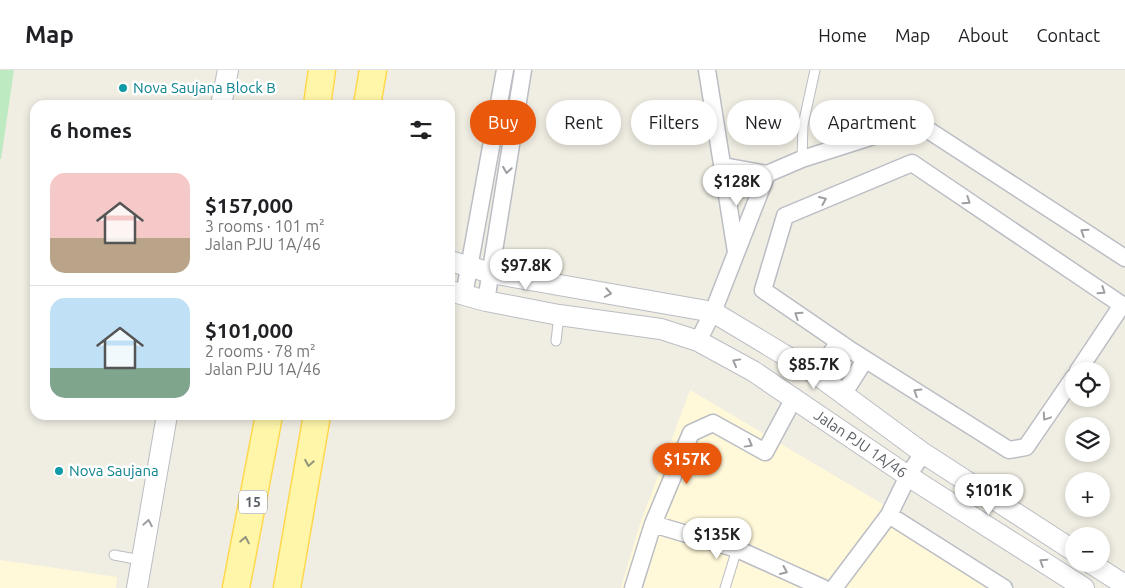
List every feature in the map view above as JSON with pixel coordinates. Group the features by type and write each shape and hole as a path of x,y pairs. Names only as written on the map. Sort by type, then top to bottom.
{"main road":[{"path":"318,100 322,70"},
{"path":"368,100 372,70"},
{"name":"15","path":"236,588 268,420"},
{"path":"287,588 317,420"}],"street":[{"path":"222,100 228,70"},
{"path":"457,293 470,266 505,70"},
{"path":"486,301 523,70"},
{"path":"706,70 736,252"},
{"path":"723,166 767,174 802,159 904,127 925,128 1125,258"},
{"path":"1065,390 1026,447 1010,450 865,360 763,290 784,216 912,163 1122,305 1084,362"},
{"path":"698,341 713,312 767,174"},
{"name":"Jalan PJU 1A/46","path":"455,262 491,273 713,312 816,374 923,453 1065,546"},
{"name":"Jalan PJU 1A/46","path":"457,293 486,301 559,315 661,329 698,341 753,371 908,476 1084,588"},
{"path":"816,374 839,342"},
{"path":"844,393 865,360"},
{"path":"633,588 653,524 690,433 713,423 765,452 794,398"},
{"path":"138,588 141,560 166,420"},
{"path":"834,588 889,515 908,476 923,453"},
{"path":"889,515 1004,588"},
{"path":"653,524 738,549 823,588"},
{"path":"1105,572 1125,585"}],"lane":[{"path":"802,159 803,125 815,70"},
{"path":"556,341 559,315"},
{"path":"726,588 738,549"},
{"path":"114,555 141,560"}],"shaded area":[{"path":"690,390 901,515 1014,588 621,588 639,527"},
{"path":"0,560 117,577 116,588 0,588"}],"green space":[{"path":"0,70 14,70 1,159 0,159"}],"place":[{"name":"Nova Saujana Block B","path":"123,88"},
{"name":"Nova Saujana","path":"59,471"}]}
